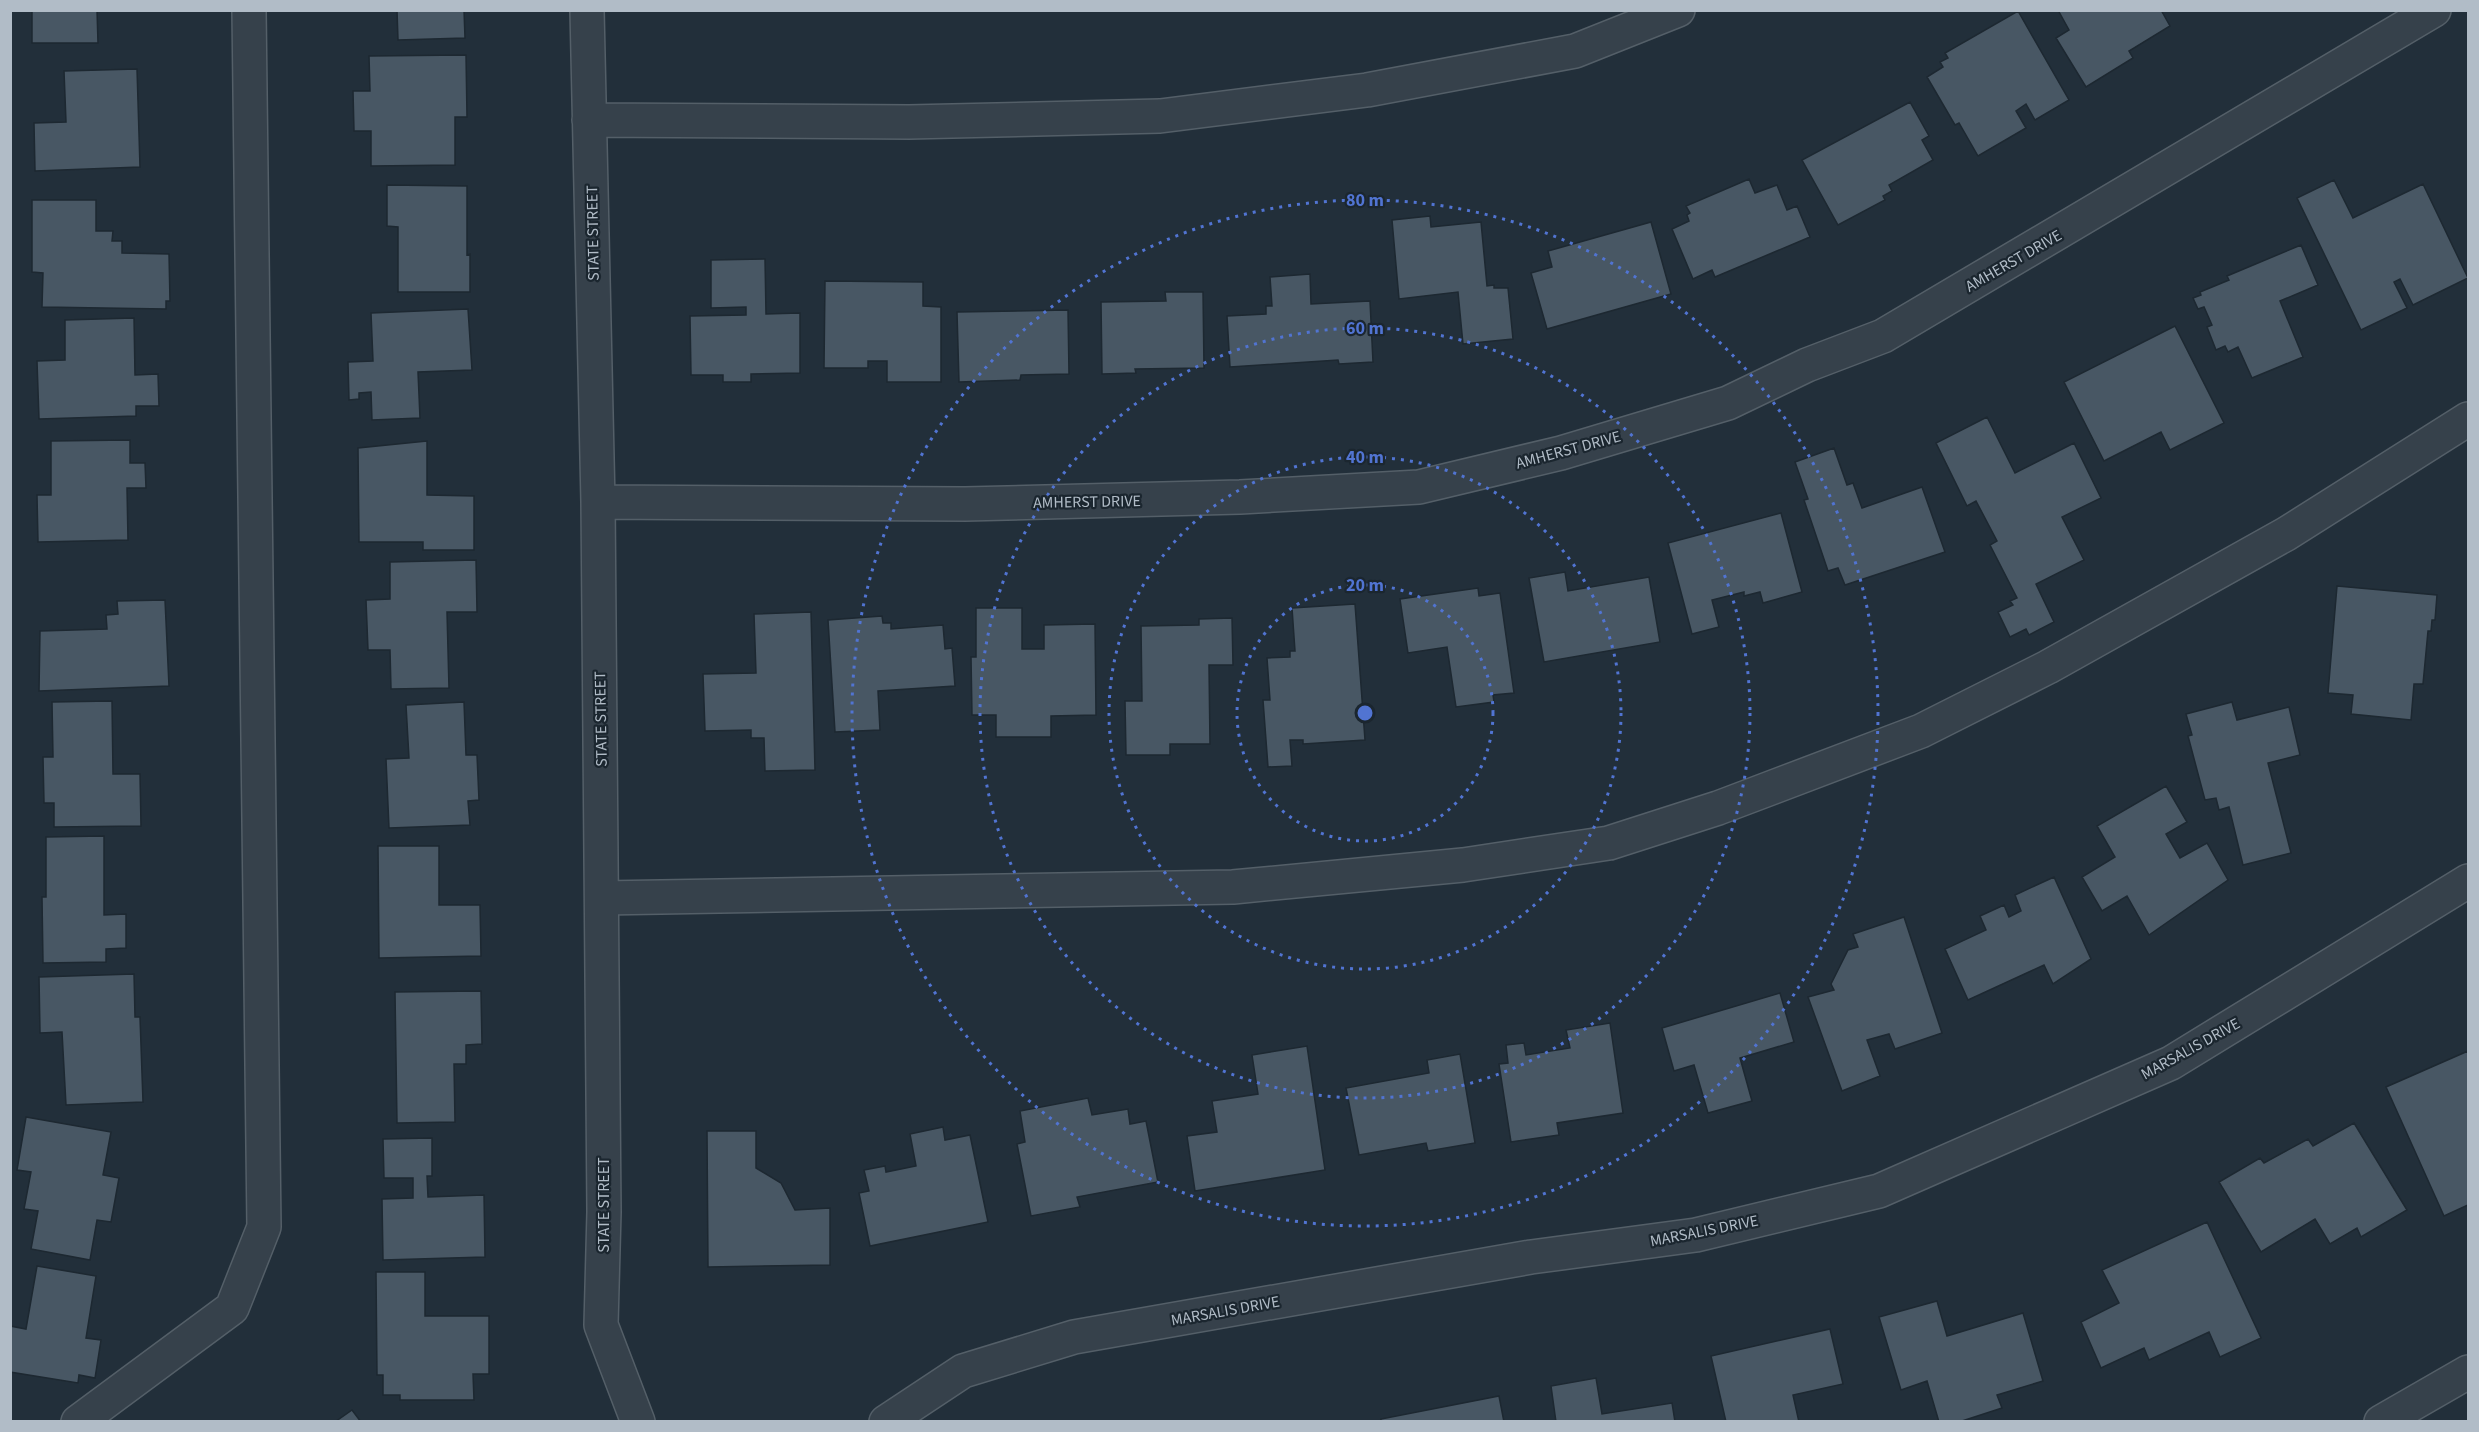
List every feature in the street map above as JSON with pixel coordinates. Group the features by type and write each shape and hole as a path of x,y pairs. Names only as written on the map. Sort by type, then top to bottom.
{"street":[{"path":"78,1422 232,1308 264,1227 249,10"},
{"name":"STATE STREET","path":"587,10 602,898 604,1212 601,1325 638,1422"},
{"path":"590,120 909,122 1160,116 1367,90 1575,51 1678,10"},
{"name":"AMHERST DRIVE","path":"597,502 965,504 1240,497 1419,488 1561,453 1728,402 1807,365 1883,336 2434,10"},
{"path":"602,898 1233,887 1463,865 1609,843 1718,808 1921,731 2048,667 2286,534 2469,418"},
{"name":"MARSALIS DRIVE","path":"886,1422 963,1371 1074,1337 1531,1257 1696,1235 1879,1191 2170,1063 2469,881"},
{"path":"2381,1422 2469,1372"}],"building":[{"path":"32,10 97,10 98,43 32,43"},
{"path":"397,10 464,10 465,38 398,40"},
{"path":"2058,10 2161,10 2170,26 2129,51 2133,58 2086,87 2056,38 2069,30"},
{"path":"2018,11 2069,100 2035,120 2026,104 2016,111 2026,128 1978,156 1959,123 1955,125 1927,77 1943,67 1940,62 1948,58 1945,53"},
{"path":"466,55 467,117 455,117 455,165 371,166 371,131 354,131 353,91 370,91 369,56"},
{"path":"137,69 140,167 35,171 34,123 66,122 64,71"},
{"path":"1910,102 1929,136 1922,140 1933,160 1889,185 1892,191 1883,196 1885,200 1838,225 1802,160"},
{"path":"1749,179 1755,193 1777,185 1787,210 1797,206 1810,237 1715,277 1712,270 1693,279 1672,229 1689,221 1687,215 1690,213 1686,206"},
{"path":"2334,180 2353,218 2423,184 2468,278 2413,305 2400,279 2394,282 2407,308 2361,330 2297,198"},
{"path":"387,185 467,186 467,255 470,254 470,292 398,292 398,227 387,226"},
{"path":"32,200 96,200 96,231 113,231 112,241 122,241 122,253 169,254 170,301 166,301 166,309 42,307 43,273 32,272"},
{"path":"1430,216 1431,227 1481,222 1487,286 1508,288 1513,339 1463,344 1458,292 1399,299 1392,220"},
{"path":"1651,222 1671,294 1547,329 1531,273 1552,267 1548,251"},
{"path":"2301,245 2318,285 2280,301 2303,357 2252,378 2238,347 2228,352 2225,346 2216,350 2207,327 2212,325 2204,307 2198,309 2193,298 2201,295 2200,292 2229,280 2227,276"},
{"path":"765,259 766,314 800,313 800,373 751,374 751,382 723,382 723,375 691,375 690,316 746,315 746,307 711,308 711,260"},
{"path":"1310,274 1311,304 1370,301 1373,362 1339,364 1338,360 1230,367 1227,316 1266,314 1266,306 1272,306 1270,277"},
{"path":"825,281 923,282 923,306 941,307 941,382 887,382 887,361 868,361 868,368 824,368"},
{"path":"1165,292 1203,292 1204,368 1135,369 1136,373 1102,374 1101,302 1166,301"},
{"path":"468,309 472,370 418,372 420,418 372,420 371,392 359,393 359,399 349,400 348,362 373,361 371,313"},
{"path":"1068,310 1069,374 1021,375 1020,380 959,382 957,312"},
{"path":"134,318 135,375 158,374 159,406 136,406 136,416 39,419 37,361 65,360 65,320"},
{"path":"2175,326 2224,423 2170,450 2161,432 2104,461 2064,382"},
{"path":"1987,417 2015,473 2074,443 2101,498 2062,517 2084,560 2036,584 2054,622 2029,635 2026,629 2010,637 1998,612 2013,605 2010,601 2017,598 1990,545 1997,541 1976,501 1967,506 1936,443"},
{"path":"130,440 130,463 145,463 146,488 127,488 128,540 38,542 37,495 51,495 51,441"},
{"path":"427,441 427,495 474,496 474,550 423,550 423,542 359,542 358,448"},
{"path":"1834,448 1847,485 1853,483 1862,508 1922,487 1945,552 1845,585 1838,568 1828,571 1804,500 1808,499 1795,462"},
{"path":"1781,513 1802,592 1763,603 1760,592 1744,596 1744,592 1712,600 1719,627 1692,634 1668,543"},
{"path":"476,560 477,612 447,612 449,688 391,689 390,650 368,650 366,600 390,599 390,562"},
{"path":"1565,572 1568,591 1649,577 1660,642 1544,662 1529,578"},
{"path":"2337,586 2437,595 2435,620 2432,620 2431,631 2428,631 2423,684 2414,684 2411,720 2351,714 2353,695 2328,693"},
{"path":"1478,588 1479,596 1500,593 1514,693 1493,695 1494,702 1456,707 1447,647 1408,653 1400,599"},
{"path":"165,600 169,686 39,691 40,631 107,629 106,615 118,614 117,601"},
{"path":"1355,604 1365,740 1303,744 1303,740 1290,740 1292,766 1268,767 1263,700 1270,700 1267,658 1290,657 1290,651 1295,651 1292,608"},
{"path":"976,608 1022,608 1022,649 1044,649 1044,625 1095,624 1096,715 1051,716 1051,737 996,737 996,715 972,715 971,657 976,657"},
{"path":"811,612 815,770 765,771 764,738 751,738 751,730 705,731 703,674 756,673 754,614"},
{"path":"882,616 883,623 891,623 891,629 943,625 945,649 952,648 955,686 878,691 880,730 835,732 828,620"},
{"path":"1232,618 1233,665 1209,665 1210,744 1170,744 1170,755 1126,755 1125,701 1142,701 1141,626 1199,625 1199,619"},
{"path":"112,701 113,774 140,774 141,826 54,827 54,803 44,803 43,757 53,757 52,702"},
{"path":"464,702 466,755 477,755 479,800 468,801 470,825 389,828 386,759 409,758 406,705"},
{"path":"2232,702 2237,720 2289,707 2300,755 2268,763 2291,853 2243,865 2229,807 2219,810 2216,798 2205,800 2188,736 2192,735 2186,714"},
{"path":"2166,786 2187,822 2166,834 2180,858 2207,843 2228,880 2149,935 2127,896 2102,911 2082,877 2115,857 2097,826"},
{"path":"104,836 104,915 126,914 126,948 106,949 106,962 43,963 42,897 46,897 46,837"},
{"path":"378,846 439,846 439,905 480,905 481,956 379,958"},
{"path":"2054,877 2091,959 2053,984 2044,965 1968,1000 1945,949 1986,930 1980,916 2004,905 2009,917 2021,911 2015,895"},
{"path":"1904,917 1942,1033 1895,1049 1889,1034 1867,1040 1880,1076 1842,1091 1808,997 1834,990 1831,984 1848,950 1858,947 1853,934"},
{"path":"134,974 135,1017 140,1017 143,1102 66,1105 62,1032 40,1033 39,977"},
{"path":"481,991 482,1044 466,1045 466,1064 454,1064 455,1122 397,1123 395,992"},
{"path":"1780,993 1794,1042 1740,1058 1752,1101 1708,1113 1694,1065 1674,1071 1662,1028"},
{"path":"1610,1023 1623,1113 1557,1123 1559,1135 1511,1142 1499,1064 1508,1063 1506,1045 1524,1043 1526,1055 1570,1048 1566,1030"},
{"path":"1307,1046 1325,1170 1195,1191 1187,1136 1217,1132 1212,1101 1258,1094 1252,1055"},
{"path":"2468,1051 2468,1205 2444,1216 2386,1087"},
{"path":"1460,1054 1475,1143 1428,1151 1426,1143 1359,1155 1346,1088 1429,1073 1427,1060"},
{"path":"1088,1098 1092,1115 1128,1109 1130,1124 1146,1121 1158,1182 1077,1197 1080,1207 1031,1216 1017,1144 1025,1142 1020,1111"},
{"path":"26,1117 111,1132 103,1175 119,1178 111,1222 97,1220 90,1260 31,1249 38,1211 24,1209 31,1172 17,1170"},
{"path":"2354,1123 2407,1210 2361,1237 2357,1228 2330,1244 2315,1219 2261,1252 2219,1182 2260,1158 2264,1163 2308,1139 2313,1146"},
{"path":"943,1127 945,1140 970,1135 988,1222 870,1246 859,1193 869,1191 864,1170 885,1166 886,1172 916,1166 910,1134"},
{"path":"707,1131 756,1131 756,1168 781,1183 795,1210 830,1208 830,1265 708,1267"},
{"path":"432,1138 432,1176 427,1176 428,1197 484,1195 485,1257 383,1260 382,1199 413,1198 413,1178 384,1178 383,1139"},
{"path":"2207,1222 2261,1338 2220,1357 2209,1332 2149,1360 2144,1348 2101,1368 2081,1322 2119,1303 2102,1270"},
{"path":"37,1266 96,1276 86,1338 101,1340 95,1378 79,1375 78,1383 10,1372 10,1326 26,1329"},
{"path":"376,1272 425,1272 425,1316 489,1316 489,1374 473,1374 474,1400 400,1400 400,1395 383,1395 383,1375 377,1375"},
{"path":"1937,1301 1947,1336 2023,1313 2043,1381 1997,1395 2002,1408 1959,1422 1939,1422 1927,1381 1901,1390 1879,1317"},
{"path":"1830,1329 1843,1384 1793,1395 1799,1422 1726,1422 1711,1356"},
{"path":"1596,1378 1602,1414 1672,1403 1675,1422 1556,1422 1551,1386"},
{"path":"1499,1396 1504,1422 1381,1422 1381,1419"},
{"path":"352,1410 361,1422 335,1422"}]}
